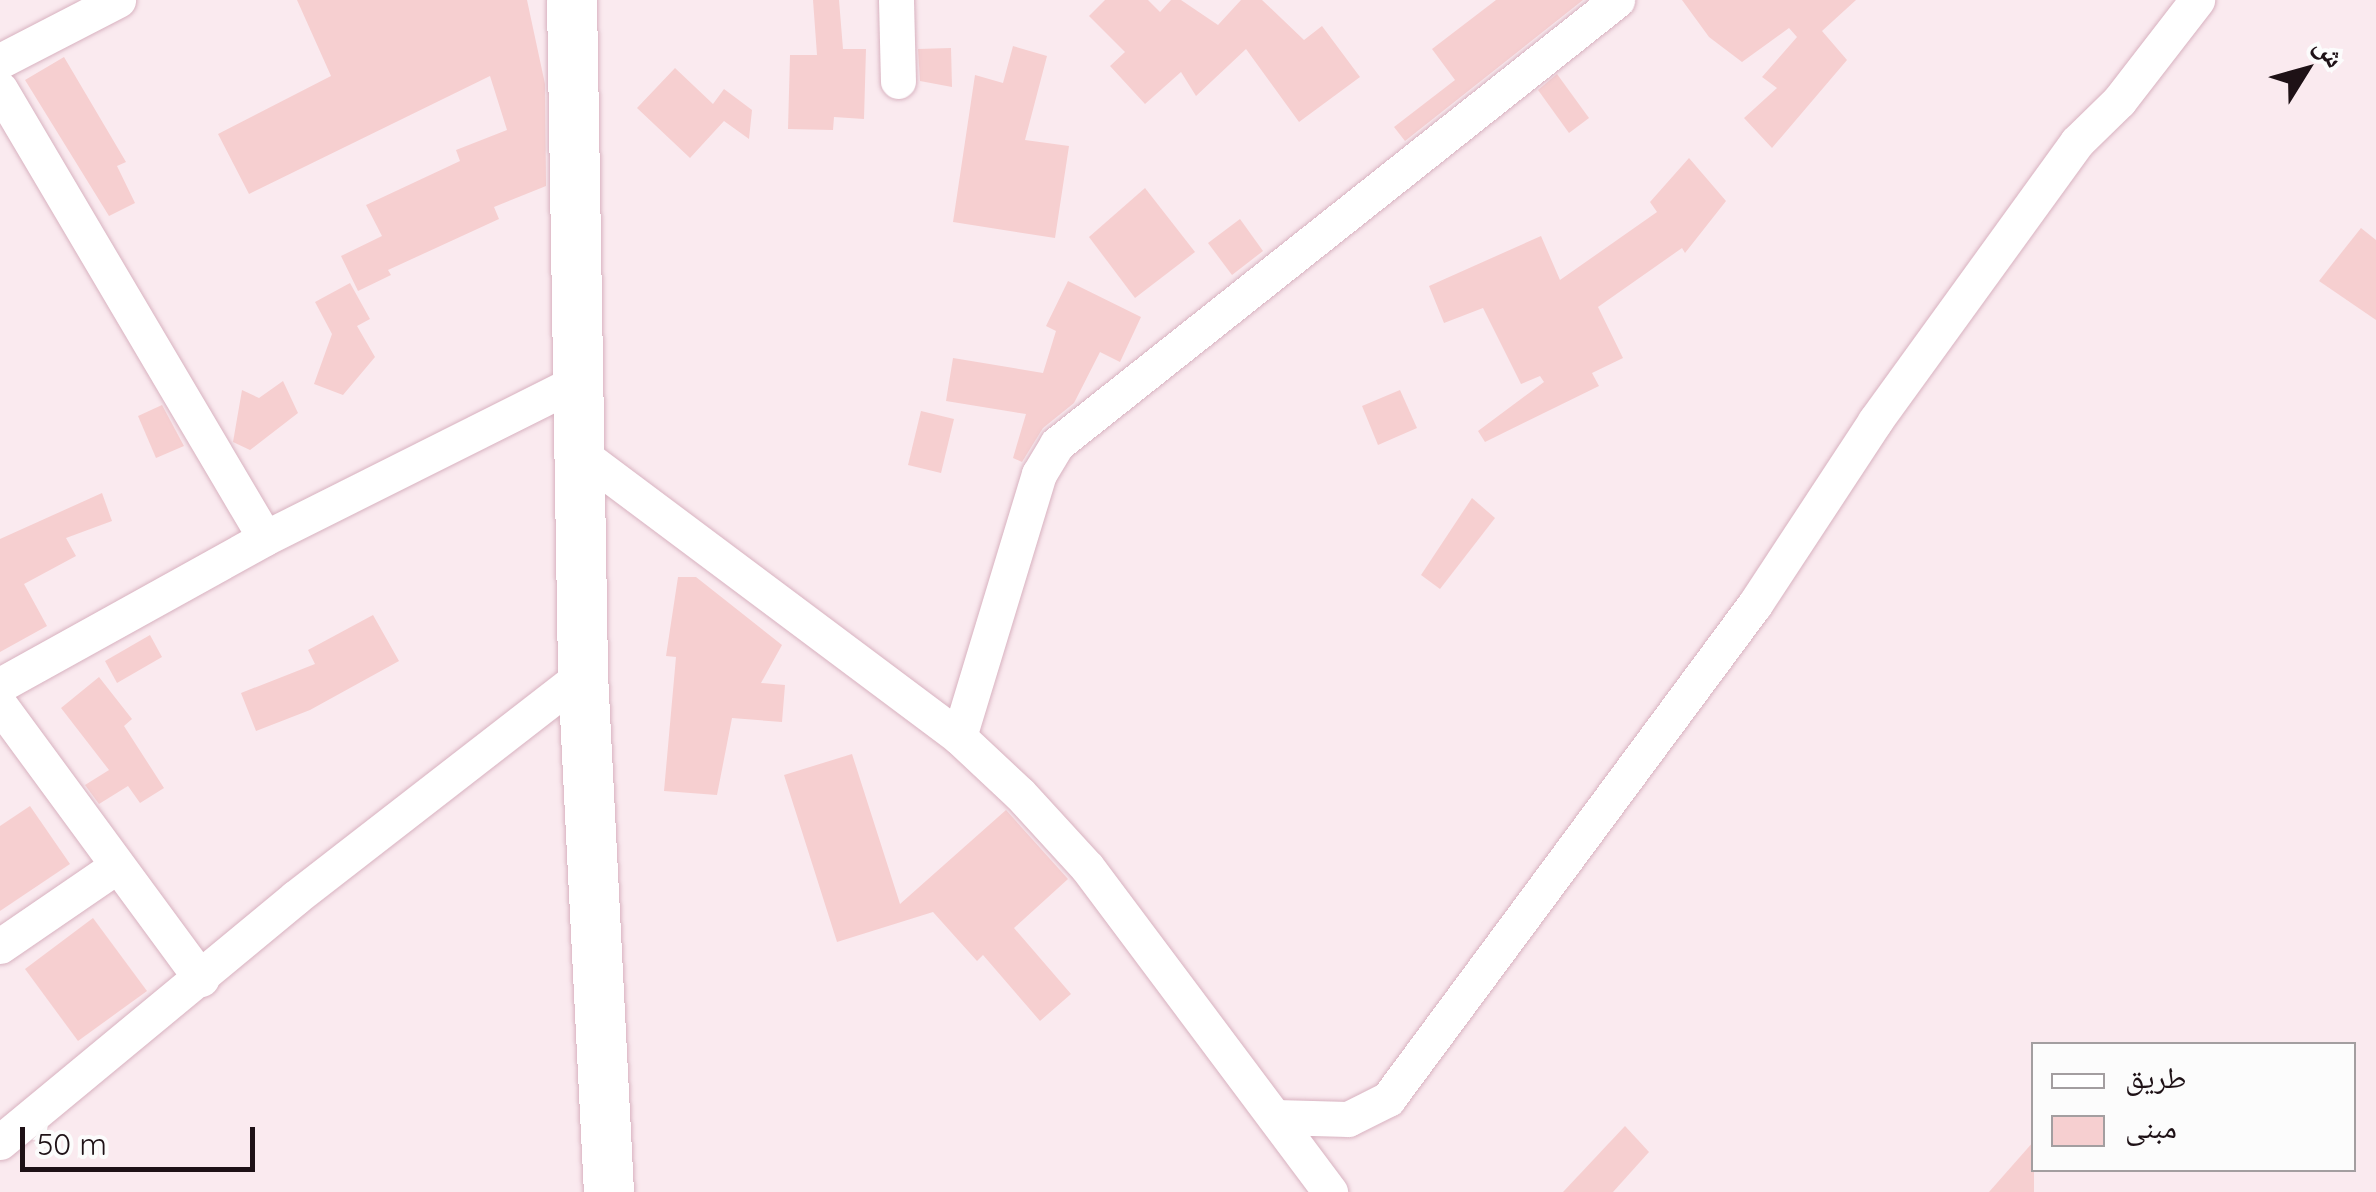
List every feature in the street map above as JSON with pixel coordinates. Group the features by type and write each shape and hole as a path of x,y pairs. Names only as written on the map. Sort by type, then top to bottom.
{"street":[{"path":"0,61 118,0"},
{"path":"572,0 574,383 580,454 583,674 610,1192"},
{"path":"896,0 898,81"},
{"path":"959,737 1039,474 1057,444 1617,0"},
{"path":"1276,1117 1348,1120 1388,1098 1744,619 1875,421 2077,142 2119,101 2197,0"},
{"path":"0,89 265,538"},
{"path":"0,685 265,538 574,383"},
{"path":"580,454 959,737 1087,867 1330,1192"},
{"path":"0,1142 583,674"},
{"path":"0,705 201,979"},
{"path":"0,946 117,866"}],"building":[{"path":"297,0 527,0 545,84 546,186 494,207 499,219 388,270 391,275 358,291 341,256 382,236 366,205 460,161 456,150 507,130 490,76 249,194 218,134 331,76"},
{"path":"813,0 839,0 843,49 866,49 864,119 834,117 833,130 788,129 790,55 817,55"},
{"path":"1105,0 1148,0 1160,12 1171,0 1181,0 1218,25 1241,0 1262,0 1304,40 1322,26 1360,77 1299,122 1246,49 1196,96 1181,72 1145,104 1110,66 1125,52 1089,16"},
{"path":"1496,0 1583,0 1405,141 1394,127 1455,80 1432,49"},
{"path":"1682,0 1856,0 1822,31 1847,60 1772,148 1744,118 1777,88 1762,77 1797,37 1789,28 1742,62 1709,37"},
{"path":"1013,46 1047,56 1025,140 1069,146 1055,238 953,222 975,75 1003,83"},
{"path":"951,48 952,87 920,81 918,49"},
{"path":"64,57 126,162 117,166 135,203 109,216 25,80"},
{"path":"675,68 713,104 724,89 752,110 749,139 724,121 690,158 637,108"},
{"path":"1557,74 1589,118 1569,133 1538,90"},
{"path":"1689,158 1726,201 1685,253 1682,248 1598,307 1623,358 1592,373 1599,386 1485,442 1478,431 1544,382 1540,376 1521,384 1483,308 1444,323 1429,286 1541,236 1560,280 1657,212 1650,202"},
{"path":"1145,188 1195,252 1135,298 1089,237"},
{"path":"1240,219 1263,251 1232,275 1208,243"},
{"path":"2361,228 2376,240 2376,320 2319,281"},
{"path":"1068,281 1141,317 1120,362 1100,352 1074,403 1043,428 1022,462 1013,458 1026,414 946,401 953,358 1043,373 1056,331 1046,326"},
{"path":"350,283 370,319 357,326 375,357 343,395 314,384 332,334 315,302"},
{"path":"283,381 298,413 250,450 233,442 242,390 259,398"},
{"path":"1400,390 1417,428 1378,445 1362,406"},
{"path":"162,405 184,446 156,458 138,416"},
{"path":"921,411 954,419 941,473 908,465"},
{"path":"102,493 112,521 66,538 76,556 24,584 47,626 0,652 0,539"},
{"path":"1472,498 1495,518 1440,589 1421,575"},
{"path":"678,577 696,577 782,645 761,683 785,685 782,722 732,718 717,795 664,791 676,657 666,656"},
{"path":"373,615 399,661 310,710 256,731 241,693 315,664 308,650"},
{"path":"150,635 162,657 117,683 105,661"},
{"path":"99,677 132,719 124,726 164,788 140,803 128,786 99,804 85,785 109,770 61,708"},
{"path":"852,754 900,904 1006,810 1068,879 1014,928 1071,994 1040,1021 983,955 977,961 933,912 837,942 784,775"},
{"path":"30,806 70,864 0,911 0,826"},
{"path":"93,918 147,991 78,1041 25,969"},
{"path":"1625,1126 1649,1152 1613,1192 1563,1192"},
{"path":"2031,1144 2034,1192 1989,1192"}]}
